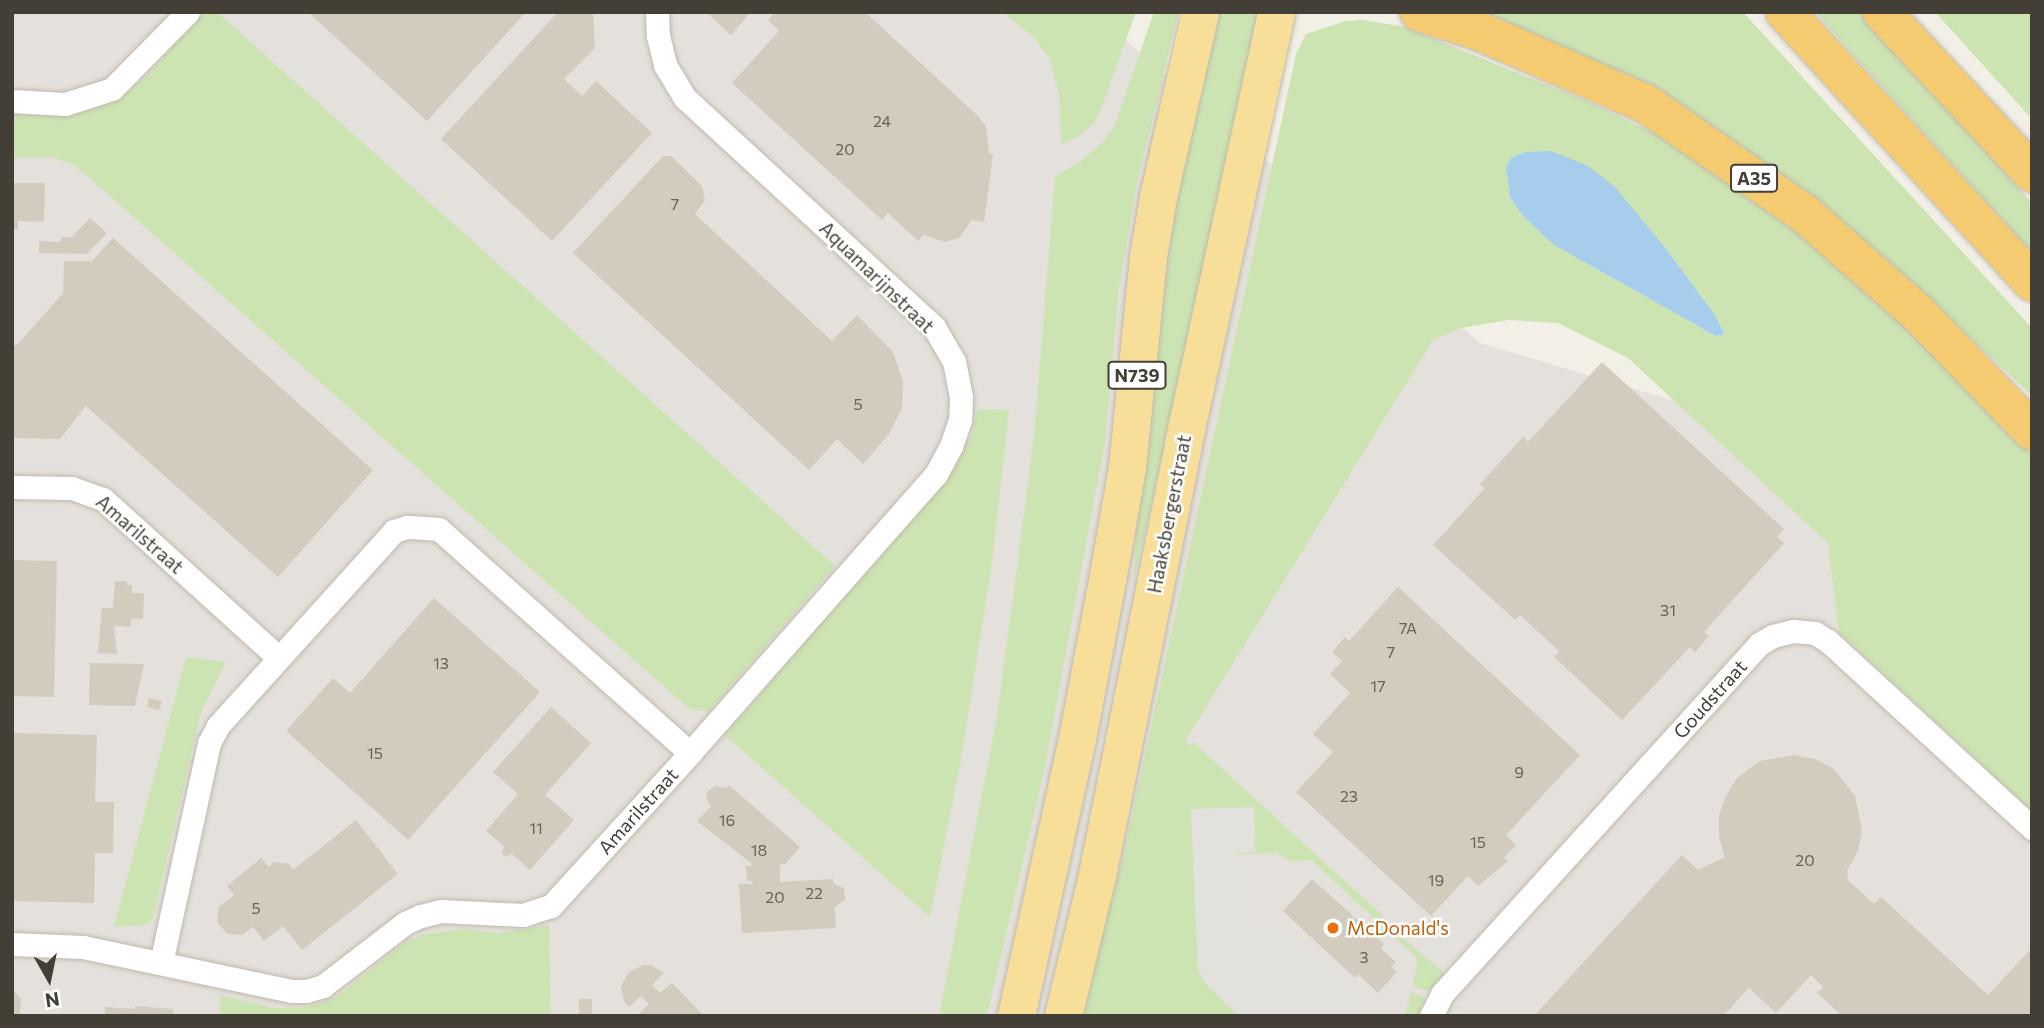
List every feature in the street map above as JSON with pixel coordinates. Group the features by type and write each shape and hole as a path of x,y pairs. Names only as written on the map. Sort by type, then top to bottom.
{"highway":[{"name":"A35","path":"1419,12 1479,31 1648,105 1805,214 1919,314 2032,431"},
{"path":"1785,12 2032,282"},
{"path":"1882,12 2032,173"}],"main road":[{"name":"N739","path":"1039,911 1062,807 1127,468 1148,257 1158,197 1200,12"},
{"name":"Haaksbergerstraat","path":"1063,1016 1109,818 1183,443 1276,12"},
{"path":"998,1016 1011,960 1039,911"},
{"path":"1016,1016 1039,911"}],"street":[{"path":"12,101 65,104 112,89 188,12"},
{"name":"Aquamarijnstraat","path":"657,12 658,36 665,65 685,98 934,327 954,361 961,397 960,420 951,446 936,474 690,753"},
{"name":"Amarilstraat","path":"12,487 72,488 103,499 279,658"},
{"name":"Amarilstraat","path":"12,944 83,947 291,991 306,991 323,986 405,923 421,916 441,911 523,915 551,906 690,753 439,529 407,527 394,531 218,726 209,743 161,963"},
{"name":"Goudstraat","path":"1431,1016 1442,994 1759,644 1773,636 1793,631 1815,633 1828,641 2032,828"}],"shaded area":[{"path":"12,12 1093,12 1480,343 1930,477 2032,609 2032,1016 12,1016"},
{"path":"1254,807 1255,852 1237,853 1237,927 1246,931 1266,929 1285,933 1361,998 1366,1006 1364,1016 1239,1016 1206,984 1198,970 1191,809"}],"green space":[{"path":"203,12 217,12 835,566 709,711 693,710 685,705 74,165 51,157 12,158 12,114 69,116 126,94 146,77"},
{"path":"1002,12 1136,12 1103,104 1094,123 1078,137 1061,144 1059,95 1049,58 1034,37"},
{"path":"1154,12 1179,12 1138,178 1119,288 1105,441 1045,767 987,1016 939,1016 996,722 1034,435 1055,177 1081,161 1103,142 1115,124"},
{"path":"1218,12 1264,12 1134,579 1136,526 1170,220"},
{"path":"1471,12 1743,12 2032,328 2032,396 1898,270"},
{"path":"1815,12 1860,12 1896,50 2032,203 2032,253"},
{"path":"1935,12 2032,12 2032,119 2021,107"},
{"path":"1363,20 1405,27 1591,103 1661,136 1729,177 1877,296 2032,446 2032,811 1839,632 1828,543 1628,358 1558,323 1509,320 1460,328 1433,340 1185,741 1190,746 1193,742 1383,916 1381,919 1444,973 1430,991 1415,987 1413,983 1417,967 1416,957 1311,860 1290,861 1276,852 1237,855 1192,809 1198,970 1206,984 1239,1016 1079,1016 1080,1000 1123,858 1296,54 1306,34 1346,21","holes":["1510,197 1667,250 1715,315 1725,334 1716,336 1554,245 1522,215"]},
{"path":"978,409 1009,410 993,556 962,754 930,917 725,735 937,490 958,461 973,431"},
{"path":"186,657 226,662 201,712 153,918 146,925 114,927"},
{"path":"549,925 551,1016 219,1016 220,995 273,1008 299,1008 319,1004 339,995 405,942 421,935 463,929 499,933"},
{"path":"1411,992 1425,998 1418,1016 1405,1016"}],"water":[{"path":"1551,151 1588,166 1614,186 1667,250 1715,315 1725,334 1716,336 1554,245 1522,215 1510,197 1506,167 1511,158 1526,152"}],"building":[{"path":"308,12 526,12 427,121"},
{"path":"558,12 593,12 595,48 564,79 582,96 596,81 652,133 552,241 441,139"},
{"path":"706,12 751,12 731,35"},
{"path":"775,12 865,12 977,115 986,126 989,153 993,154 984,222 972,220 959,238 945,242 924,235 918,241 888,213 882,220 732,83 779,31 768,20"},
{"path":"663,156 671,156 702,186 705,200 695,214 832,341 857,315 893,352 903,382 902,408 889,434 863,464 837,439 809,470 573,253"},
{"path":"12,183 45,183 44,222 18,221 18,230 12,229"},
{"path":"90,218 107,233 87,254 39,253 39,241 61,242 61,237 72,237"},
{"path":"113,238 373,470 278,577 86,406 60,439 12,438 12,345 17,345 63,293 64,261 92,261"},
{"path":"1602,362 1784,529 1777,537 1784,543 1704,632 1709,636 1695,652 1690,647 1622,720 1554,657 1559,651 1520,615 1515,620 1433,545 1485,488 1480,484 1523,437 1528,442"},
{"path":"12,560 57,561 54,697 12,696"},
{"path":"115,581 127,581 127,585 132,585 132,593 144,593 143,619 131,618 131,627 114,626 117,654 98,653 102,608 113,608"},
{"path":"1398,587 1580,755 1506,835 1516,845 1504,858 1508,861 1478,886 1468,876 1431,916 1296,792 1333,752 1313,734 1350,693 1330,674 1342,661 1332,652 1345,637 1349,641"},
{"path":"434,598 540,692 408,840 286,731 333,678 350,693"},
{"path":"90,663 144,664 135,706 89,705"},
{"path":"149,698 162,701 159,710 147,707"},
{"path":"551,707 591,743 545,795 574,820 530,870 512,854 506,857 502,853 504,846 486,831 518,794 493,772"},
{"path":"12,733 97,735 95,802 114,802 113,853 95,853 94,903 12,901"},
{"path":"1794,755 1815,759 1834,769 1855,796 1862,831 1858,851 1847,871 1848,880 1874,904 1881,897 1988,995 2029,951 2032,953 2032,1016 1842,1016 1817,993 1823,987 1811,975 1776,1013 1749,988 1723,1016 1534,1016 1682,855 1698,870 1725,857 1719,837 1719,815 1737,778 1760,761"},
{"path":"729,785 800,847 785,864 780,865 780,882 833,879 834,884 844,888 845,900 835,907 836,928 742,933 739,884 753,884 752,881 747,881 746,866 752,866 751,863 697,821 711,806 706,798 708,791 715,786 726,788"},
{"path":"356,820 398,874 302,950 283,926 264,941 253,927 242,935 227,934 217,922 219,907 234,895 227,886 261,858 269,867 274,862 289,864 293,870"},
{"name":"McDonald's","path":"1312,879 1384,944 1381,949 1396,962 1391,967 1397,972 1378,993 1358,974 1355,978 1283,911"},
{"path":"643,965 651,965 664,973 652,985 660,993 672,983 704,1016 637,1016 649,1004 641,996 629,1007 624,1001 621,986 629,972"},
{"path":"12,990 21,998 20,1016 12,1016"},
{"path":"579,999 592,999 592,1016 579,1016"},
{"path":"135,1006 173,1009 173,1016 105,1016 105,1007 135,1009"}],"place":[{"name":"McDonald's","path":"1333,928"}]}
